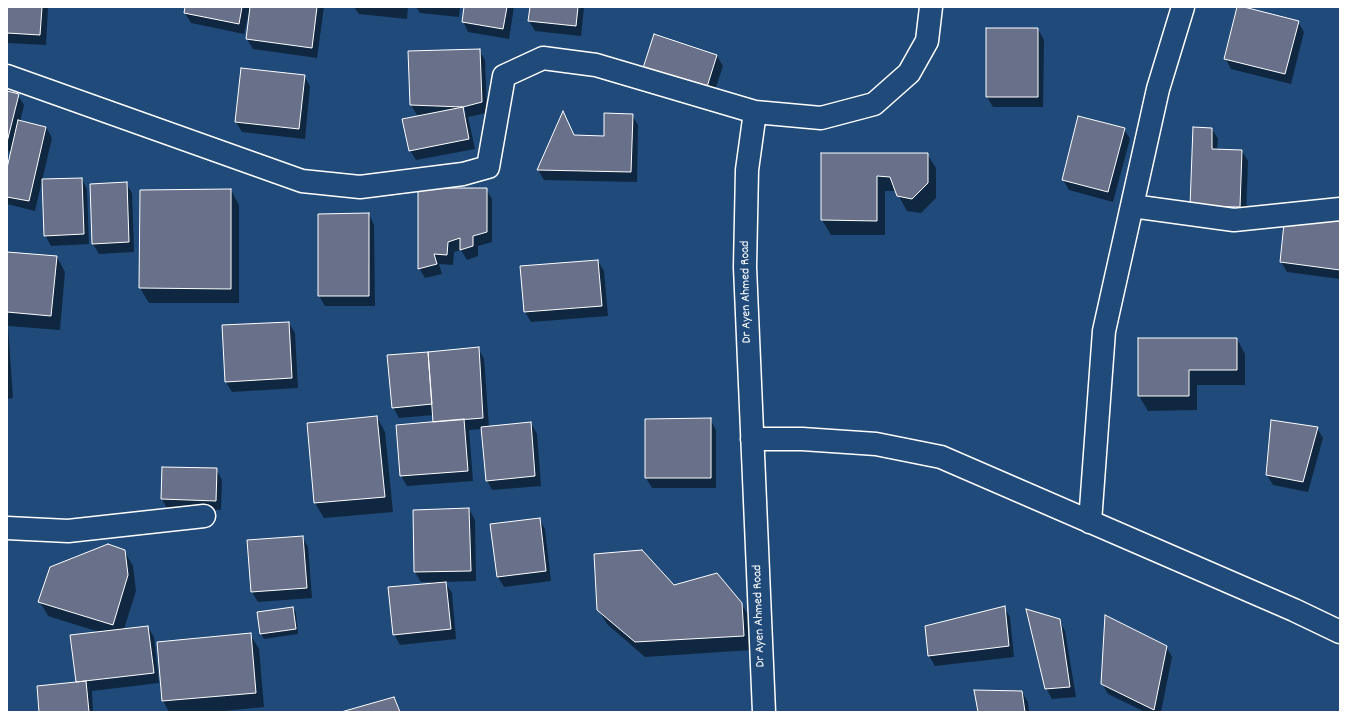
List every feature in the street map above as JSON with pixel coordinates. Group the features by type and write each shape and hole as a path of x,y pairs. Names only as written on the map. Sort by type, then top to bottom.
{"street":[{"path":"7,76 302,181 360,187 463,174 488,167 504,76 543,58 596,64 755,112 821,118 874,104 909,73 928,41 931,7"},
{"path":"1090,522 1104,331 1158,89 1183,7"},
{"name":"Dr Ayen Ahmed Road","path":"755,112 747,170 745,267 764,712"},
{"path":"1132,206 1234,220 1340,209"},
{"path":"752,439 802,439 876,444 941,457 1340,632"},
{"path":"7,528 68,530 204,516"}],"building":[{"path":"7,7 42,7 40,35 7,33"},
{"path":"185,7 242,7 239,24 184,13"},
{"path":"250,7 317,7 312,48 246,39"},
{"path":"464,7 507,7 503,29 462,22"},
{"path":"530,7 578,7 576,26 528,21"},
{"path":"1237,7 1244,7 1299,21 1285,74 1224,59"},
{"path":"986,28 1038,28 1038,97 986,97"},
{"path":"654,34 717,55 706,90 643,68"},
{"path":"480,49 482,102 463,107 410,105 408,51"},
{"path":"241,68 305,75 299,129 235,122"},
{"path":"7,91 19,94 7,142"},
{"path":"463,107 469,139 409,151 402,119"},
{"path":"563,111 574,135 604,136 604,113 633,114 631,172 537,170"},
{"path":"1078,116 1125,128 1108,192 1062,180"},
{"path":"18,120 46,127 29,201 7,197 7,168"},
{"path":"1193,127 1212,128 1212,149 1242,150 1240,207 1190,206"},
{"path":"821,153 928,153 928,183 912,199 897,196 890,177 877,176 877,221 821,220"},
{"path":"82,178 84,234 44,236 42,179"},
{"path":"127,182 129,242 92,244 90,184"},
{"path":"418,188 487,188 487,232 473,236 473,246 460,250 460,238 448,242 447,255 434,254 437,264 418,269"},
{"path":"231,189 231,289 139,288 140,190"},
{"path":"369,213 369,296 318,296 318,214"},
{"path":"1285,214 1340,221 1340,270 1280,262"},
{"path":"7,252 57,256 51,316 7,312"},
{"path":"598,260 602,306 524,312 520,266"},
{"path":"289,322 292,378 225,382 222,325"},
{"path":"1138,338 1237,338 1237,370 1189,370 1189,396 1138,396"},
{"path":"479,347 483,418 433,422 428,352"},
{"path":"428,352 432,404 392,408 387,355"},
{"path":"377,416 385,497 314,503 307,423"},
{"path":"711,418 711,478 645,478 645,419"},
{"path":"464,419 468,471 400,476 396,425"},
{"path":"1271,420 1318,427 1303,482 1266,475"},
{"path":"531,422 535,476 486,481 481,427"},
{"path":"162,467 217,468 216,501 161,499"},
{"path":"469,508 471,571 414,572 413,510"},
{"path":"540,518 546,571 497,577 490,524"},
{"path":"303,536 307,588 251,592 247,540"},
{"path":"108,544 125,550 128,575 113,625 38,602 50,567"},
{"path":"642,550 674,585 717,573 742,603 744,636 635,642 597,610 594,554"},
{"path":"446,582 451,629 393,635 388,587"},
{"path":"1005,606 1009,646 928,656 925,626"},
{"path":"293,607 296,629 260,634 257,612"},
{"path":"1026,609 1060,619 1070,687 1045,689"},
{"path":"1105,615 1167,646 1154,710 1101,684"},
{"path":"148,626 154,673 76,682 70,635"},
{"path":"251,633 256,693 162,701 157,642"},
{"path":"86,681 89,712 39,712 37,686"},
{"path":"974,690 1022,691 1025,712 978,712"},
{"path":"394,697 400,712 341,712"}]}
